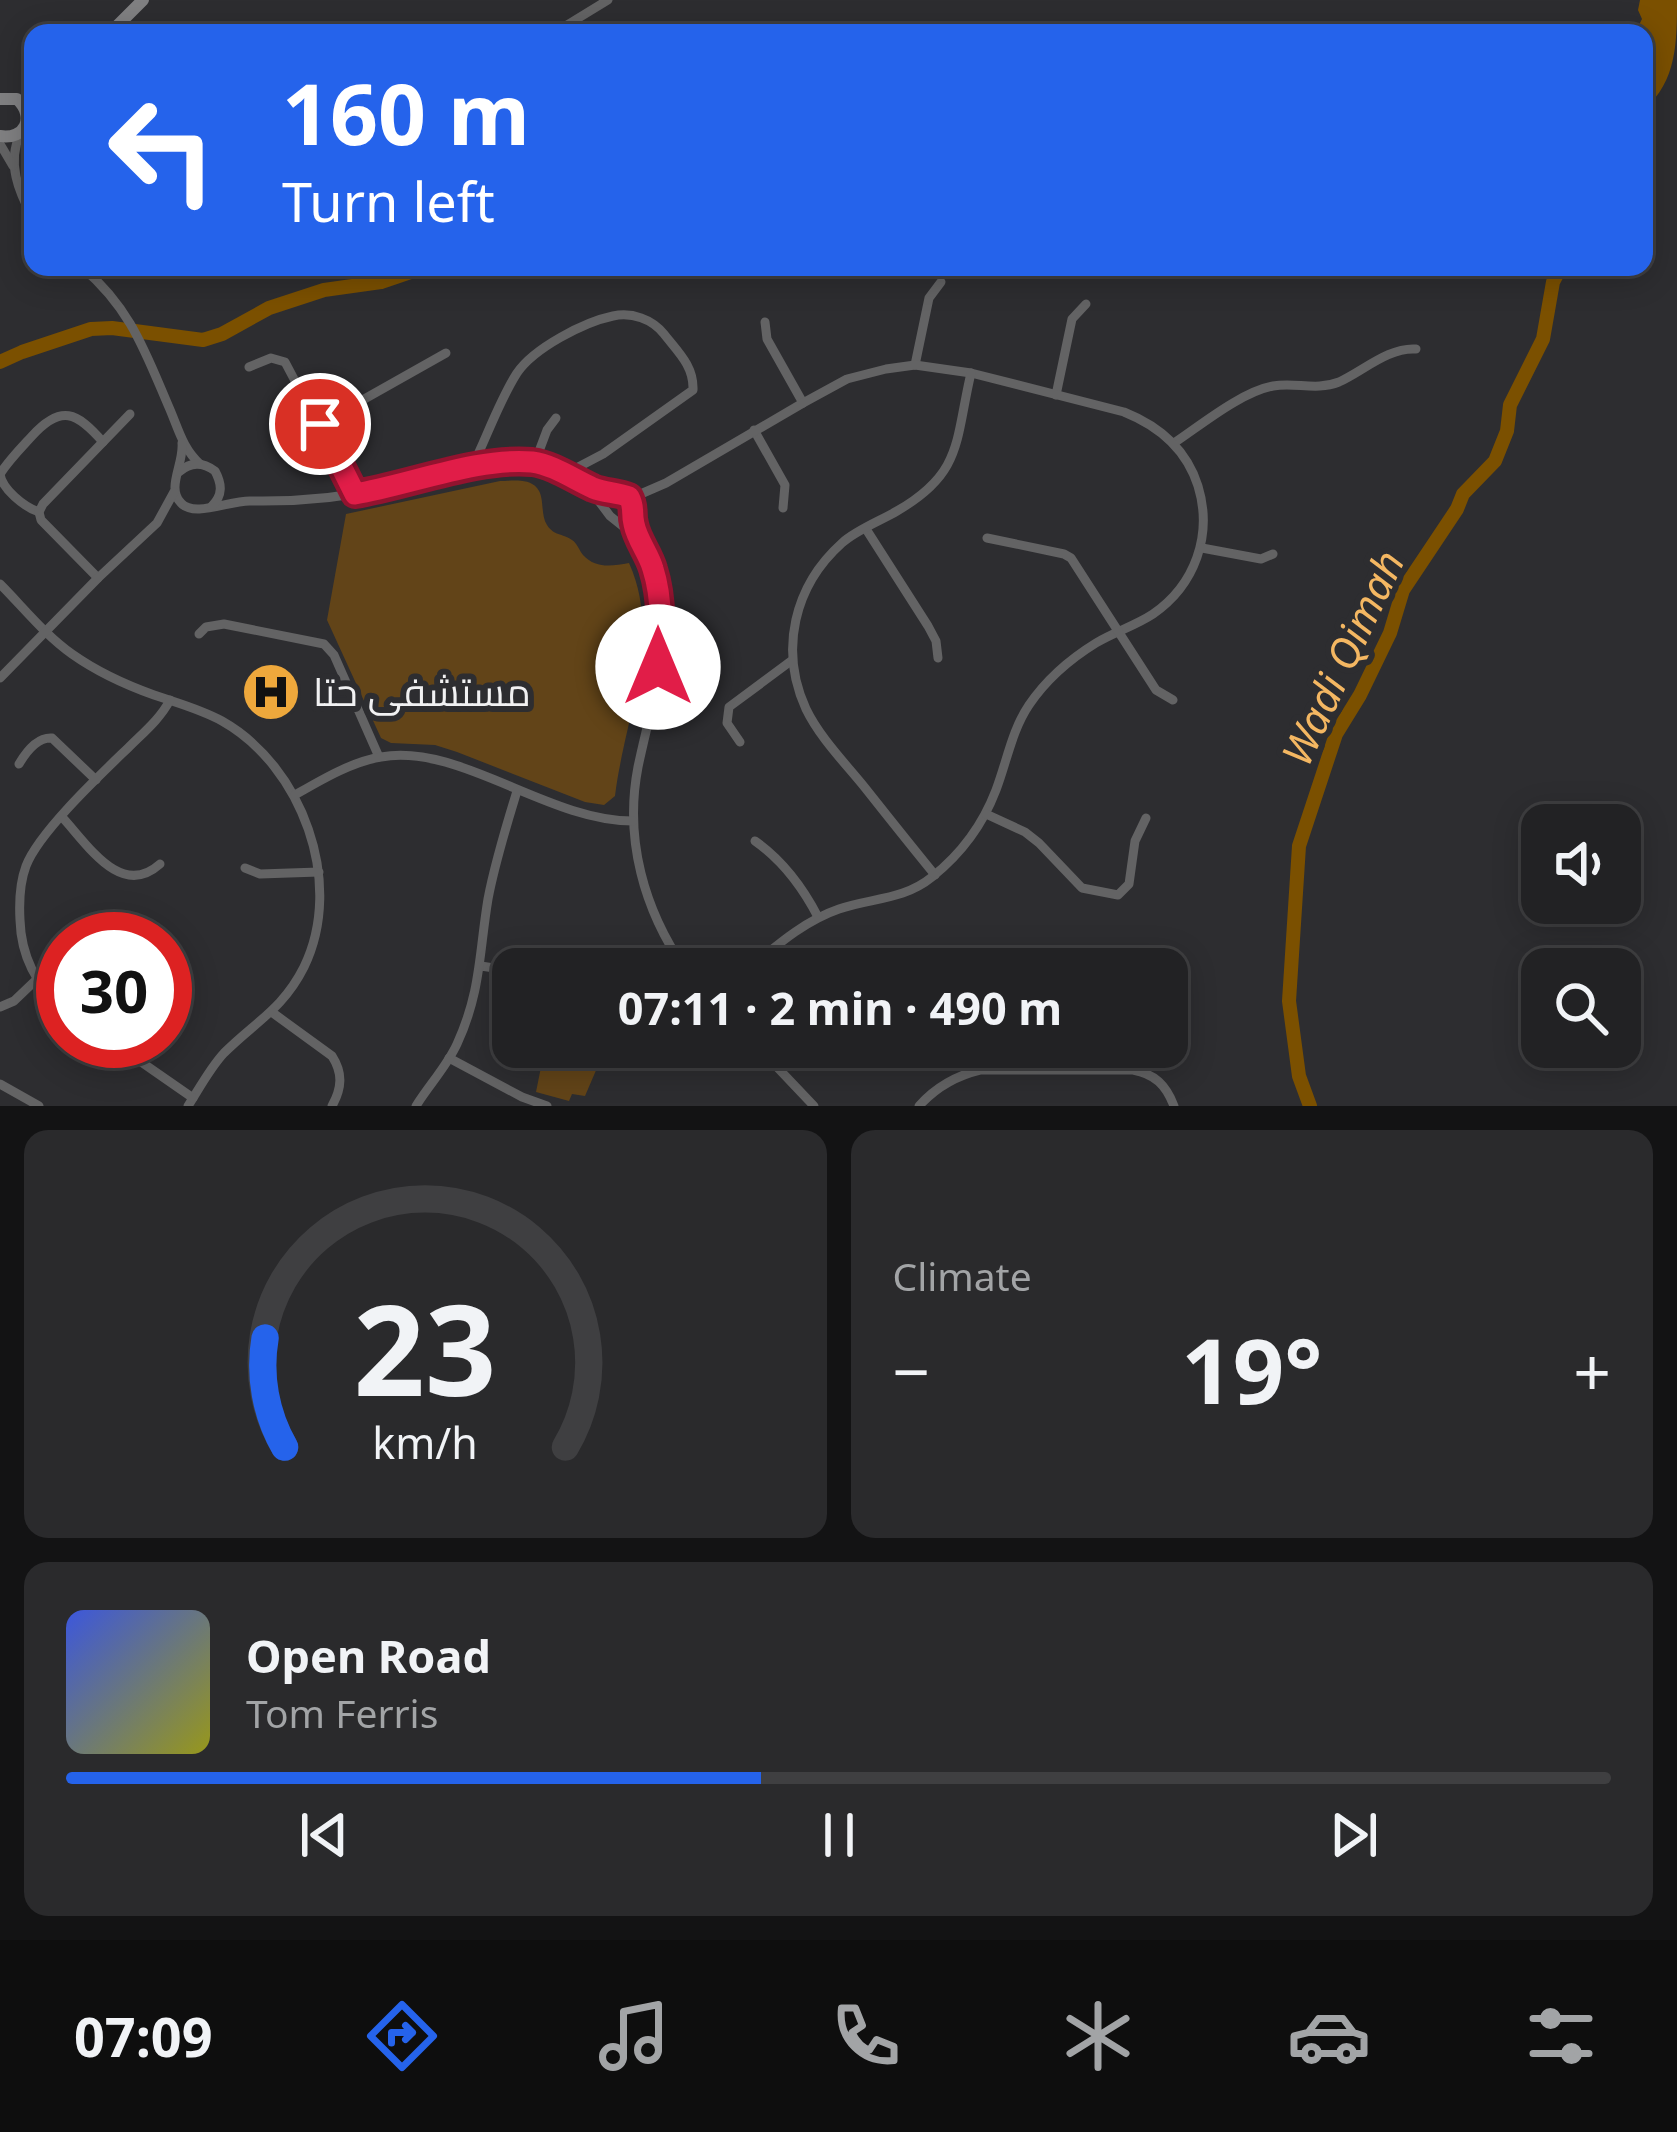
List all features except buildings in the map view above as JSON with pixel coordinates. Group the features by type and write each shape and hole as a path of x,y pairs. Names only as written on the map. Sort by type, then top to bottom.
{"main road":[{"path":"120,24 147,0"},
{"path":"127,24 147,0"},
{"path":"0,99 24,97"},
{"path":"17,100 24,107"},
{"path":"0,140 20,134 24,128"}],"street":[{"path":"569,24 608,0"},
{"path":"13,166 20,134"},
{"path":"0,140 24,201"},
{"path":"92,276 124,312 182,442 200,464"},
{"path":"915,365 930,296 941,283"},
{"path":"1056,395 1072,319 1086,304"},
{"path":"472,467 518,371 540,350 615,315 637,316 656,325 694,373 693,390 603,454 565,473"},
{"path":"766,322 767,339 802,403"},
{"path":"1174,443 1269,386 1334,384 1400,350 1416,350"},
{"path":"320,424 446,353"},
{"path":"249,367 271,358 285,362 355,494"},
{"path":"608,512 609,499 644,493 666,483 848,380 915,365 970,373 1145,420 1174,443 1194,473 1202,499 1202,548 1184,585 1152,615 1095,644 1047,682 1013,738 986,814 954,858 906,893 818,917 776,948"},
{"path":"935,875 808,713 791,661 792,635 800,602 817,569 845,539 925,494 945,472 970,373"},
{"path":"98,578 41,520 39,512 130,414"},
{"path":"39,512 2,484 0,474 45,421 73,416 104,442"},
{"path":"535,462 556,418"},
{"path":"754,430 785,484 783,508"},
{"path":"158,523 174,492 182,442"},
{"path":"0,678 98,578 158,523 178,512 248,500 297,502 355,494 505,462 535,462 586,485 621,494 632,500 639,540 654,571 661,639 656,696 635,785 638,866 649,902 673,948"},
{"path":"179,472 191,464 208,466 248,500"},
{"path":"212,506 219,496 220,479"},
{"path":"586,485 639,540"},
{"path":"174,492 181,504 193,510"},
{"path":"618,520 626,519 644,493"},
{"path":"866,529 928,626 938,658"},
{"path":"987,538 1068,556 1156,690 1173,700"},
{"path":"1202,548 1261,559 1273,554"},
{"path":"0,584 46,632 87,663 227,724 267,759 295,794 315,851 320,908 312,947 294,985 273,1013 226,1050 191,1102 146,1068"},
{"path":"199,634 206,627 224,624 324,644 334,655 379,757"},
{"path":"740,742 727,723 729,707 791,661"},
{"path":"36,977 20,938 22,877 30,856 96,780 163,714 170,700"},
{"path":"19,764 25,753 49,737 96,780"},
{"path":"295,794 379,757 432,758 598,818 633,821"},
{"path":"416,1106 449,1058 475,997 489,894 517,791"},
{"path":"986,814 1025,832 1082,888 1118,895 1129,884 1135,841 1146,818"},
{"path":"62,818 121,874 142,876 160,863"},
{"path":"755,841 806,894 818,917"},
{"path":"245,868 260,874 319,872"},
{"path":"481,966 492,968"},
{"path":"0,1007 36,980"},
{"path":"273,1013 332,1055 341,1087 332,1106"},
{"path":"449,1058 547,1106"},
{"path":"778,1068 814,1106"},
{"path":"919,1106 946,1083 980,1070 1133,1070 1159,1080 1174,1106"},
{"path":"0,1084 39,1106"}],"shaded area":[{"path":"1640,0 1677,0 1669,73 1653,100 1653,24 1640,24"},
{"path":"500,481 534,485 550,529 574,541 593,563 629,563 639,591 642,650 638,679 615,796 604,805 435,745 391,743 381,738 327,620 346,514"},
{"path":"541,1068 597,1068 585,1096 572,1094 569,1101 536,1092"}],"waterway":[{"path":"0,362 91,329 203,340 269,308 324,290 399,276"},
{"name":"Wadi Qimah","path":"1310,1106 1299,1076 1289,1001 1299,846 1336,734 1390,633 1403,590 1463,494 1495,461 1507,431 1510,405 1543,339 1556,276"}],"place":[{"name":"مستشفى حتا","path":"271,692"}],"route":[{"path":"320,424 355,494 472,467 535,462 595,489 625,494 634,504 633,523 654,571 661,639 658,667"}]}
